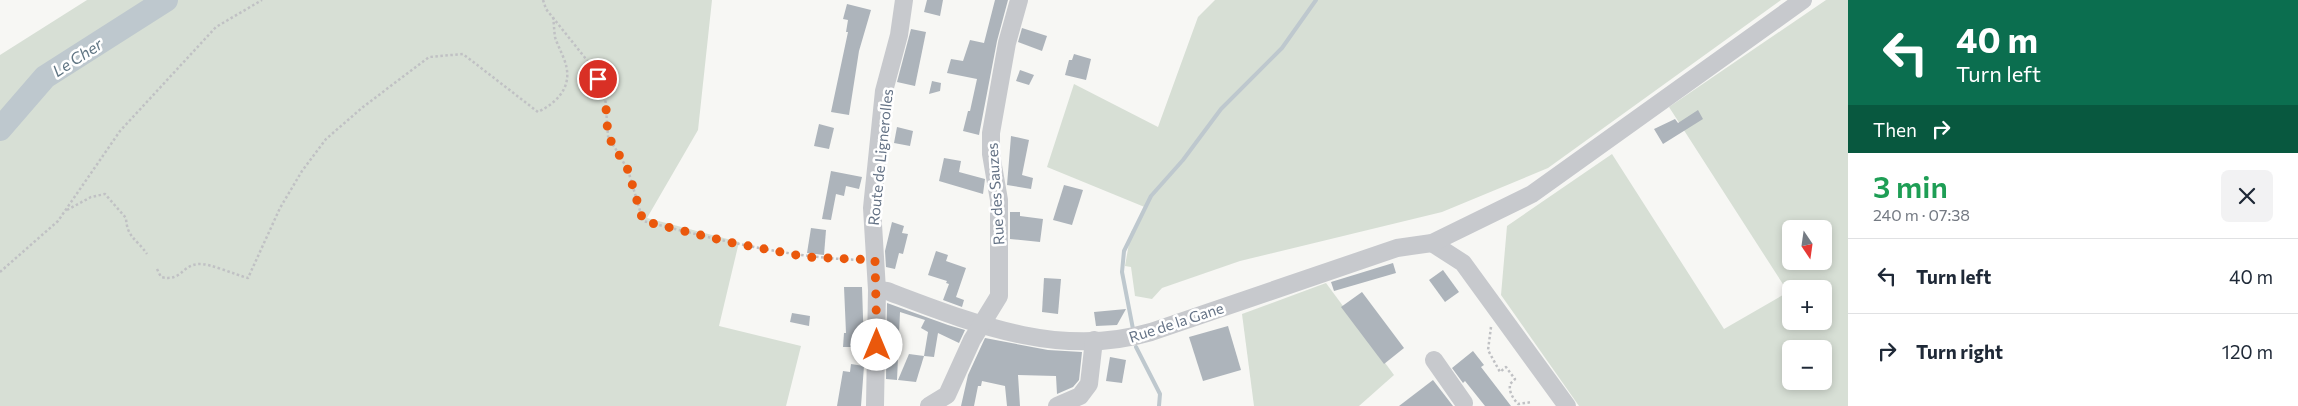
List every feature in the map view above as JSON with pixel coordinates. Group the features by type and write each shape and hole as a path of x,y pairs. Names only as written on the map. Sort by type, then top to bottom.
{"street":[{"name":"Route de Lignerolles","path":"875,406 878,290 872,208 884,91 899,35 904,0"},
{"name":"Rue des Sauzes","path":"980,326 999,296 1000,288 999,200 991,154 991,133 1007,43 1019,0"},
{"name":"Rue de la Gane","path":"878,290 887,291 980,326 1023,336 1125,340 1397,248 1432,243 1532,194 1803,0"},
{"path":"1432,243 1463,263 1567,406"},
{"path":"935,405 947,394 980,326"},
{"path":"1057,406 1080,396 1089,384 1094,340"},
{"path":"1434,360 1464,402"}],"path":[{"path":"0,272 58,221 120,131 216,27 262,0"},
{"path":"543,0 553,17 590,64 605,94 608,136 628,170 643,221 733,243 807,257 875,260"},
{"path":"157,269 161,277 170,279 177,277 190,266 200,263 248,278 280,208 302,171 326,139 363,107 429,57 463,54 538,112 548,107 562,95 568,80 565,61 555,38 553,17"},
{"path":"65,211 91,197 105,194 126,218 130,237 139,242 148,254"},
{"path":"1492,321 1488,350 1500,372 1506,367 1516,379 1510,384 1509,391 1513,399 1518,404 1532,402"}],"shaded area":[{"path":"87,0 712,0 698,130 647,218 739,242 719,326 801,346 786,406 0,406 0,55"},
{"path":"1215,0 1781,0 1548,168 1442,212 1240,261 1162,288 1152,299 1135,296 1131,267 1125,266 1131,232 1147,208 1047,167 1074,84 1158,127 1198,17"},
{"path":"1826,0 1848,0 1848,406 1579,406 1501,295 1507,226 1612,154 1724,329 1782,295 1782,330 1832,330 1832,280 1782,280 1782,283 1669,107"},
{"path":"1326,283 1394,375 1359,406 1254,406 1242,314"}],"building":[{"path":"927,0 943,0 940,16 924,12"},
{"path":"995,0 1008,0 997,41 979,135 963,131 968,111 970,111 977,79 947,73 951,59 963,61 970,40 984,43"},
{"path":"847,4 871,10 859,51 849,115 831,112 848,32 846,32 848,20 843,19"},
{"path":"1022,28 1047,36 1042,51 1018,42"},
{"path":"911,29 926,32 915,86 897,82"},
{"path":"1074,54 1091,59 1086,80 1065,75 1069,60 1072,60"},
{"path":"1020,70 1034,75 1029,85 1016,81"},
{"path":"932,81 941,83 940,91 929,94"},
{"path":"1698,110 1703,119 1663,144 1654,129 1675,119 1678,123"},
{"path":"819,124 834,128 829,149 814,146"},
{"path":"897,127 913,131 910,146 894,143"},
{"path":"1011,136 1029,140 1022,175 1033,178 1031,189 1007,185"},
{"path":"944,158 961,161 959,172 985,179 983,194 939,181"},
{"path":"831,171 862,177 859,189 846,186 844,196 836,194 831,220 822,219"},
{"path":"1064,185 1083,190 1072,225 1053,220"},
{"path":"1010,212 1020,212 1020,216 1043,219 1040,242 1010,239"},
{"path":"892,222 904,226 902,233 908,234 903,254 899,253 895,269 886,267 885,251"},
{"path":"811,228 826,230 824,255 807,253"},
{"path":"936,251 948,255 946,261 966,268 956,297 964,300 962,307 943,300 949,284 946,283 947,281 928,275"},
{"path":"1393,263 1396,273 1334,291 1331,282"},
{"path":"1443,270 1459,292 1445,302 1429,280"},
{"path":"1044,278 1061,279 1058,314 1042,312"},
{"path":"844,287 862,287 864,347 843,347 844,333 846,333"},
{"path":"1362,292 1404,348 1384,364 1341,307"},
{"path":"887,303 965,330 959,343 938,333 934,357 924,356 928,332 921,328 925,320 900,312 897,380 886,379"},
{"path":"1126,309 1117,325 1096,326 1094,312"},
{"path":"792,313 810,316 809,326 790,322"},
{"path":"1228,326 1241,370 1203,381 1189,337"},
{"path":"985,338 1048,350 1082,352 1079,380 1073,387 1057,394 1056,376 1018,375 1020,406 1007,406 1005,386 982,381 981,386 978,386 974,406 961,406 968,375"},
{"path":"1473,351 1484,365 1481,367 1511,406 1485,406 1465,381 1463,383 1452,368"},
{"path":"909,354 924,356 916,382 898,380"},
{"path":"1110,357 1126,360 1122,383 1106,381"},
{"path":"851,364 864,366 861,406 837,406 843,371 850,372"},
{"path":"1433,380 1453,406 1399,406"}],"waterway":[{"name":"Le Cher","path":"0,129 45,77 166,0"},
{"path":"1133,329 1122,272 1124,251 1151,196 1183,160 1221,109 1282,48 1316,0"},
{"path":"1136,347 1160,394 1159,406"}],"route":[{"path":"598,79 605,94 608,136 628,170 643,221 733,243 807,257 875,260 878,290 877,345"}]}
